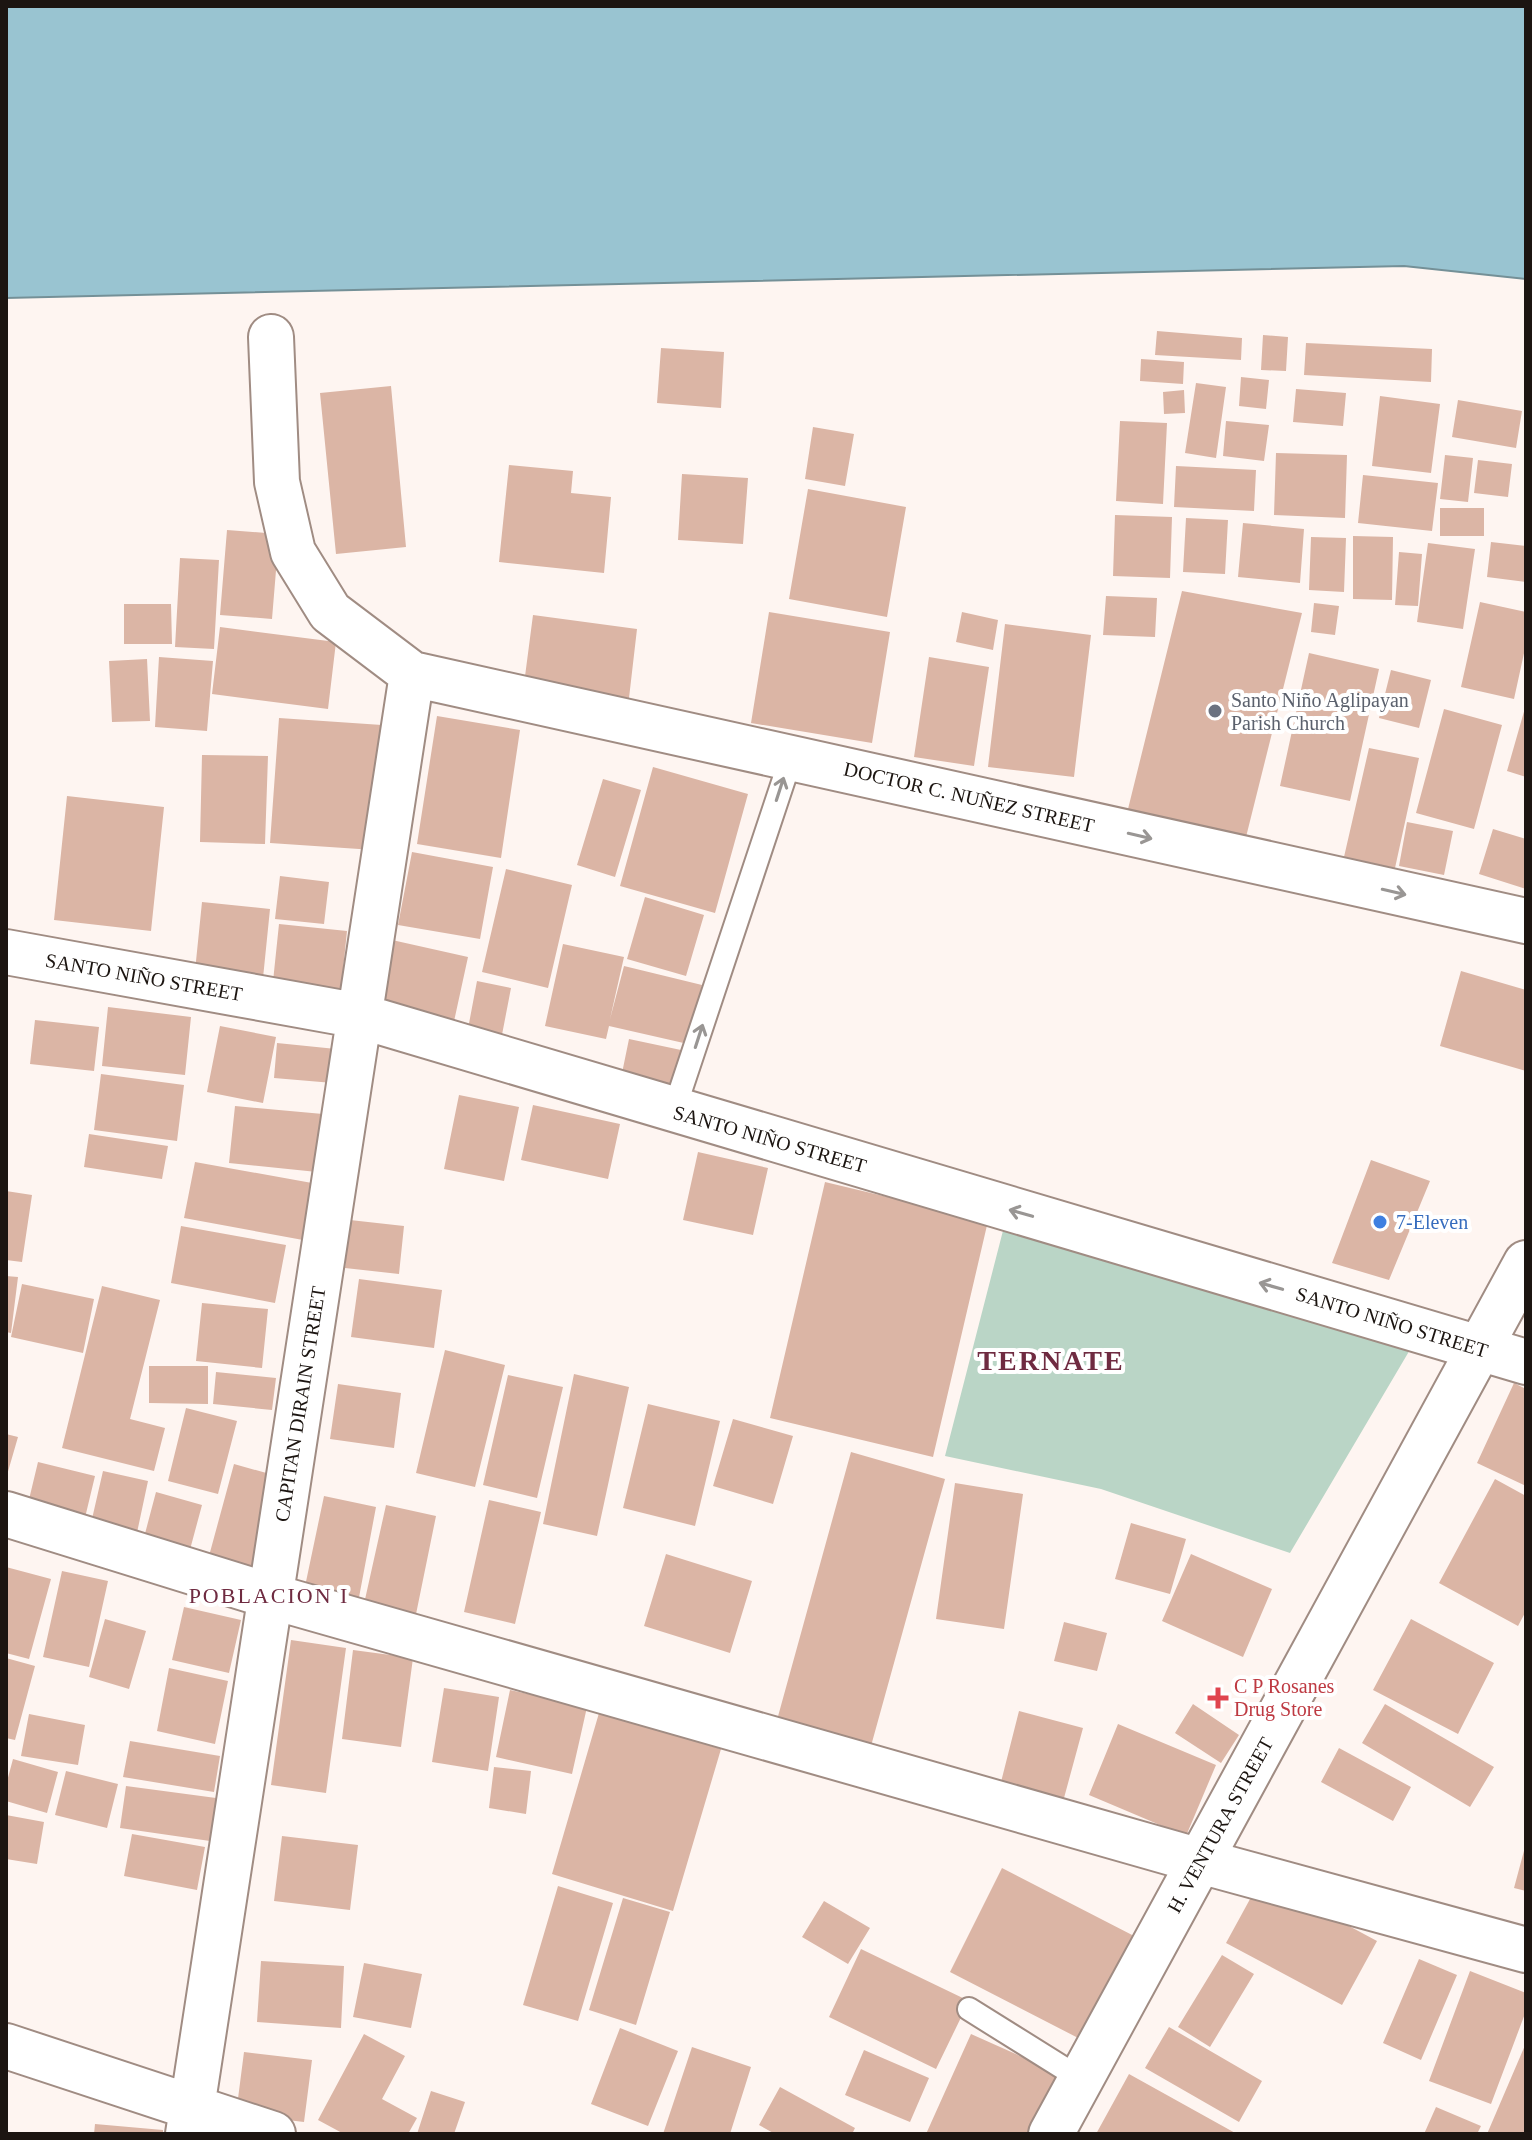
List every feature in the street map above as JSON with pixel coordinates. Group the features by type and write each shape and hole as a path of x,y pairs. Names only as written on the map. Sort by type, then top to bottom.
{"street":[{"path":"271,337 277,482 293,552 330,612 412,674"},
{"name":"DOCTOR C. NUÑEZ STREET","path":"412,674 1526,921"},
{"name":"CAPITAN DIRAIN STREET","path":"190,2120 412,674"},
{"name":"SANTO NIÑO STREET","path":"6,952 360,1016 1526,1362"},
{"name":"H. VENTURA STREET","path":"1051,2134 1526,1263"},
{"path":"6,1514 270,1596 1200,1861 1526,1950"},
{"path":"6,2046 190,2120 273,2134"}],"lane":[{"path":"674,1110 791,758"},
{"path":"969,2009 1081,2079"}],"green space":[{"path":"1006,1219 1411,1348 1290,1553 1101,1489 945,1456"}],"water":[{"path":"6,6 1526,6 1526,279 1404,266 6,298"}],"building":[{"path":"1157,331 1242,338 1241,360 1155,355"},
{"path":"1263,335 1288,337 1286,371 1261,370"},
{"path":"1306,343 1432,349 1431,382 1304,375"},
{"path":"661,348 724,352 721,408 657,403"},
{"path":"1141,359 1184,362 1183,384 1140,381"},
{"path":"1241,377 1269,380 1266,409 1239,406"},
{"path":"1196,383 1226,387 1216,458 1185,453"},
{"path":"391,386 406,547 336,554 320,393"},
{"path":"1296,389 1346,393 1343,426 1293,422"},
{"path":"1184,390 1185,413 1164,414 1163,392"},
{"path":"1380,396 1440,404 1431,473 1372,466"},
{"path":"1458,400 1522,411 1516,448 1452,437"},
{"path":"1120,421 1167,423 1163,504 1116,501"},
{"path":"1226,421 1269,425 1264,461 1223,456"},
{"path":"813,427 854,434 845,486 805,479"},
{"path":"1276,453 1347,455 1345,518 1274,515"},
{"path":"1445,455 1473,458 1468,502 1440,499"},
{"path":"1478,460 1512,464 1508,497 1474,493"},
{"path":"509,465 573,471 571,493 611,497 604,573 499,562"},
{"path":"1176,466 1256,470 1254,511 1174,507"},
{"path":"682,474 748,478 743,544 678,540"},
{"path":"1363,475 1438,483 1432,531 1358,523"},
{"path":"808,489 906,507 887,617 789,599"},
{"path":"1440,508 1484,508 1484,536 1440,536"},
{"path":"1115,515 1172,517 1170,578 1113,576"},
{"path":"1186,518 1228,520 1225,574 1183,572"},
{"path":"1243,523 1304,529 1300,583 1238,577"},
{"path":"227,530 279,534 272,619 220,615"},
{"path":"1353,536 1393,537 1392,600 1353,599"},
{"path":"1311,537 1346,538 1344,592 1309,590"},
{"path":"1491,542 1526,546 1526,582 1487,577"},
{"path":"1428,543 1475,549 1463,629 1417,622"},
{"path":"1399,552 1422,554 1418,606 1395,605"},
{"path":"180,558 219,560 214,649 175,647"},
{"name":"Santo Niño Aglipayan Parish Church","path":"1182,591 1302,613 1246,837 1128,809"},
{"path":"1106,596 1157,598 1155,637 1103,635"},
{"path":"1480,602 1526,612 1526,644 1514,699 1461,687"},
{"path":"1314,603 1339,606 1335,635 1311,632"},
{"path":"124,604 171,604 172,644 124,644"},
{"path":"769,612 890,632 872,743 751,723"},
{"path":"962,612 998,620 993,650 956,642"},
{"path":"533,615 637,629 629,698 524,684"},
{"path":"1005,624 1091,635 1074,777 988,767"},
{"path":"220,627 336,642 328,709 212,694"},
{"path":"1309,653 1379,669 1350,801 1280,786"},
{"path":"159,657 213,661 207,731 155,727"},
{"path":"929,657 989,667 974,766 914,757"},
{"path":"147,659 150,721 112,722 109,661"},
{"path":"1391,670 1431,680 1419,728 1379,718"},
{"path":"1526,708 1526,777 1507,771"},
{"path":"1444,709 1502,725 1474,829 1416,813"},
{"path":"437,716 520,730 501,858 417,844"},
{"path":"279,718 382,725 374,850 270,843"},
{"path":"1369,748 1419,758 1395,868 1344,857"},
{"path":"202,755 268,756 265,844 200,842"},
{"path":"653,767 748,794 715,913 620,886"},
{"path":"603,779 641,790 615,877 577,865"},
{"path":"67,796 164,807 151,931 54,920"},
{"path":"1407,822 1453,831 1444,875 1399,866"},
{"path":"1493,829 1526,839 1526,889 1479,874"},
{"path":"412,852 493,867 480,939 398,925"},
{"path":"506,869 572,885 548,988 482,972"},
{"path":"280,876 329,882 324,924 275,919"},
{"path":"645,897 704,915 686,976 627,959"},
{"path":"202,902 270,909 263,978 195,971"},
{"path":"279,924 347,931 340,999 272,991"},
{"path":"392,940 468,957 453,1026 376,1009"},
{"path":"563,944 624,957 610,1019 624,966 702,985 688,1044 609,1026 606,1039 545,1026"},
{"path":"1461,971 1526,990 1526,1071 1440,1046"},
{"path":"477,981 511,988 501,1040 467,1034"},
{"path":"108,1007 191,1017 185,1075 102,1066"},
{"path":"35,1020 99,1027 94,1071 30,1064"},
{"path":"220,1026 276,1037 263,1103 207,1092"},
{"path":"629,1039 681,1050 672,1089 621,1078"},
{"path":"277,1043 336,1049 333,1083 274,1078"},
{"path":"101,1074 184,1085 177,1141 94,1130"},
{"path":"459,1095 519,1107 504,1181 444,1169"},
{"path":"533,1105 620,1124 608,1179 521,1160"},
{"path":"235,1106 323,1114 317,1172 229,1163"},
{"path":"89,1134 168,1146 162,1179 84,1167"},
{"path":"698,1152 768,1168 753,1235 683,1220"},
{"name":"7-Eleven","path":"1371,1160 1430,1181 1389,1280 1332,1263"},
{"path":"195,1162 312,1183 303,1240 184,1218"},
{"path":"825,1182 988,1221 933,1457 770,1418"},
{"path":"6,1191 32,1195 22,1262 6,1260"},
{"path":"350,1220 404,1226 399,1274 345,1268"},
{"path":"181,1226 286,1245 275,1303 171,1283"},
{"path":"6,1276 18,1277 11,1333 6,1332"},
{"path":"359,1279 442,1290 434,1348 351,1337"},
{"path":"22,1284 94,1299 83,1353 11,1337"},
{"path":"102,1286 160,1300 130,1419 165,1428 154,1471 62,1448"},
{"path":"202,1303 268,1309 262,1368 196,1361"},
{"path":"445,1350 505,1365 475,1487 416,1473"},
{"path":"149,1366 208,1366 208,1404 149,1403"},
{"path":"216,1372 276,1378 272,1410 213,1404"},
{"path":"574,1374 629,1387 597,1536 543,1524"},
{"path":"508,1375 563,1387 537,1498 483,1485"},
{"path":"1514,1383 1526,1389 1526,1486 1477,1463"},
{"path":"338,1384 401,1393 394,1448 330,1439"},
{"path":"648,1404 720,1421 695,1526 623,1508"},
{"path":"186,1408 237,1421 218,1494 168,1481"},
{"path":"733,1419 793,1436 773,1504 713,1486"},
{"path":"6,1434 18,1437 7,1475 6,1475"},
{"path":"851,1452 945,1479 871,1746 777,1720"},
{"path":"38,1462 95,1476 83,1526 26,1512"},
{"path":"234,1464 277,1476 253,1567 209,1556"},
{"path":"103,1471 148,1481 135,1542 89,1532"},
{"path":"1495,1479 1526,1496 1526,1611 1518,1626 1439,1583"},
{"path":"955,1483 1023,1494 1004,1629 936,1619"},
{"path":"156,1492 202,1505 188,1557 142,1545"},
{"path":"324,1496 376,1507 357,1608 303,1596"},
{"path":"489,1500 541,1512 515,1624 464,1612"},
{"path":"386,1505 436,1516 414,1624 362,1613"},
{"path":"1131,1523 1186,1539 1170,1594 1115,1579"},
{"path":"666,1554 752,1581 730,1653 644,1626"},
{"path":"1191,1554 1272,1589 1243,1657 1162,1621"},
{"path":"6,1567 51,1579 29,1659 6,1653"},
{"path":"62,1571 108,1581 89,1667 43,1657"},
{"path":"184,1607 241,1620 229,1673 172,1660"},
{"path":"105,1619 146,1631 129,1689 89,1677"},
{"path":"1411,1619 1494,1663 1458,1734 1373,1690"},
{"path":"1064,1622 1107,1633 1097,1671 1054,1661"},
{"path":"291,1640 346,1648 326,1793 271,1785"},
{"path":"353,1650 413,1658 401,1747 342,1739"},
{"path":"6,1658 35,1666 15,1740 6,1738"},
{"path":"169,1668 228,1681 215,1744 157,1731"},
{"path":"444,1688 499,1697 488,1771 432,1762"},
{"path":"510,1690 587,1707 572,1774 496,1757"},
{"path":"1193,1704 1239,1735 1221,1763 1175,1733"},
{"path":"1385,1704 1494,1767 1470,1807 1362,1743"},
{"path":"1019,1711 1083,1728 1064,1798 1001,1782"},
{"path":"599,1713 721,1749 673,1911 552,1874"},
{"path":"29,1714 85,1725 78,1765 21,1756"},
{"path":"1118,1724 1216,1765 1186,1836 1089,1795"},
{"path":"130,1741 220,1756 214,1792 123,1777"},
{"path":"1339,1748 1411,1787 1393,1821 1321,1782"},
{"path":"13,1759 58,1772 47,1813 6,1801 6,1785"},
{"path":"494,1767 531,1771 526,1814 489,1808"},
{"path":"66,1771 118,1784 107,1828 55,1815"},
{"path":"126,1786 216,1798 210,1841 120,1828"},
{"path":"6,1815 44,1822 37,1864 6,1859"},
{"path":"132,1834 205,1847 197,1890 124,1876"},
{"path":"282,1836 358,1845 350,1910 274,1901"},
{"path":"1526,1847 1526,1891 1514,1888"},
{"path":"1002,1868 1136,1937 1084,2041 950,1972"},
{"path":"1261,1879 1377,1941 1342,2005 1226,1943"},
{"path":"558,1886 613,1903 578,2021 523,2005"},
{"path":"623,1898 670,1912 636,2025 589,2010"},
{"path":"824,1901 870,1928 848,1964 802,1937"},
{"path":"861,1949 969,2001 936,2069 829,2017"},
{"path":"1222,1955 1254,1974 1210,2047 1178,2027"},
{"path":"1419,1959 1457,1975 1421,2060 1383,2043"},
{"path":"261,1961 344,1966 341,2028 257,2022"},
{"path":"364,1963 422,1974 411,2028 353,2017"},
{"path":"1470,1971 1526,1993 1526,2011 1491,2104 1429,2081"},
{"path":"1169,2027 1262,2081 1239,2122 1145,2068"},
{"path":"620,2028 678,2051 648,2126 591,2104"},
{"path":"364,2034 405,2056 382,2099 417,2118 408,2134 344,2134 318,2120"},
{"path":"971,2034 1060,2074 1034,2134 926,2134"},
{"path":"1526,2043 1526,2134 1487,2134"},
{"path":"692,2047 751,2067 730,2134 663,2134"},
{"path":"864,2050 929,2078 910,2122 845,2095"},
{"path":"244,2052 312,2060 304,2122 236,2114"},
{"path":"1129,2074 1237,2134 1096,2134"},
{"path":"780,2087 855,2128 852,2134 775,2134 759,2125"},
{"path":"431,2091 465,2102 454,2134 417,2134"},
{"path":"1436,2107 1481,2126 1477,2134 1424,2134"},
{"path":"95,2124 163,2130 163,2134 94,2134"}],"place":[{"name":"Santo Niño Aglipayan Parish Church","path":"1215,711"},
{"name":"7-Eleven","path":"1380,1222"},
{"name":"C P Rosanes Drug Store","path":"1218,1698"}],"district":[{"name":"TERNATE","path":"1051,1360"},
{"name":"POBLACION I","path":"269,1595"}]}
